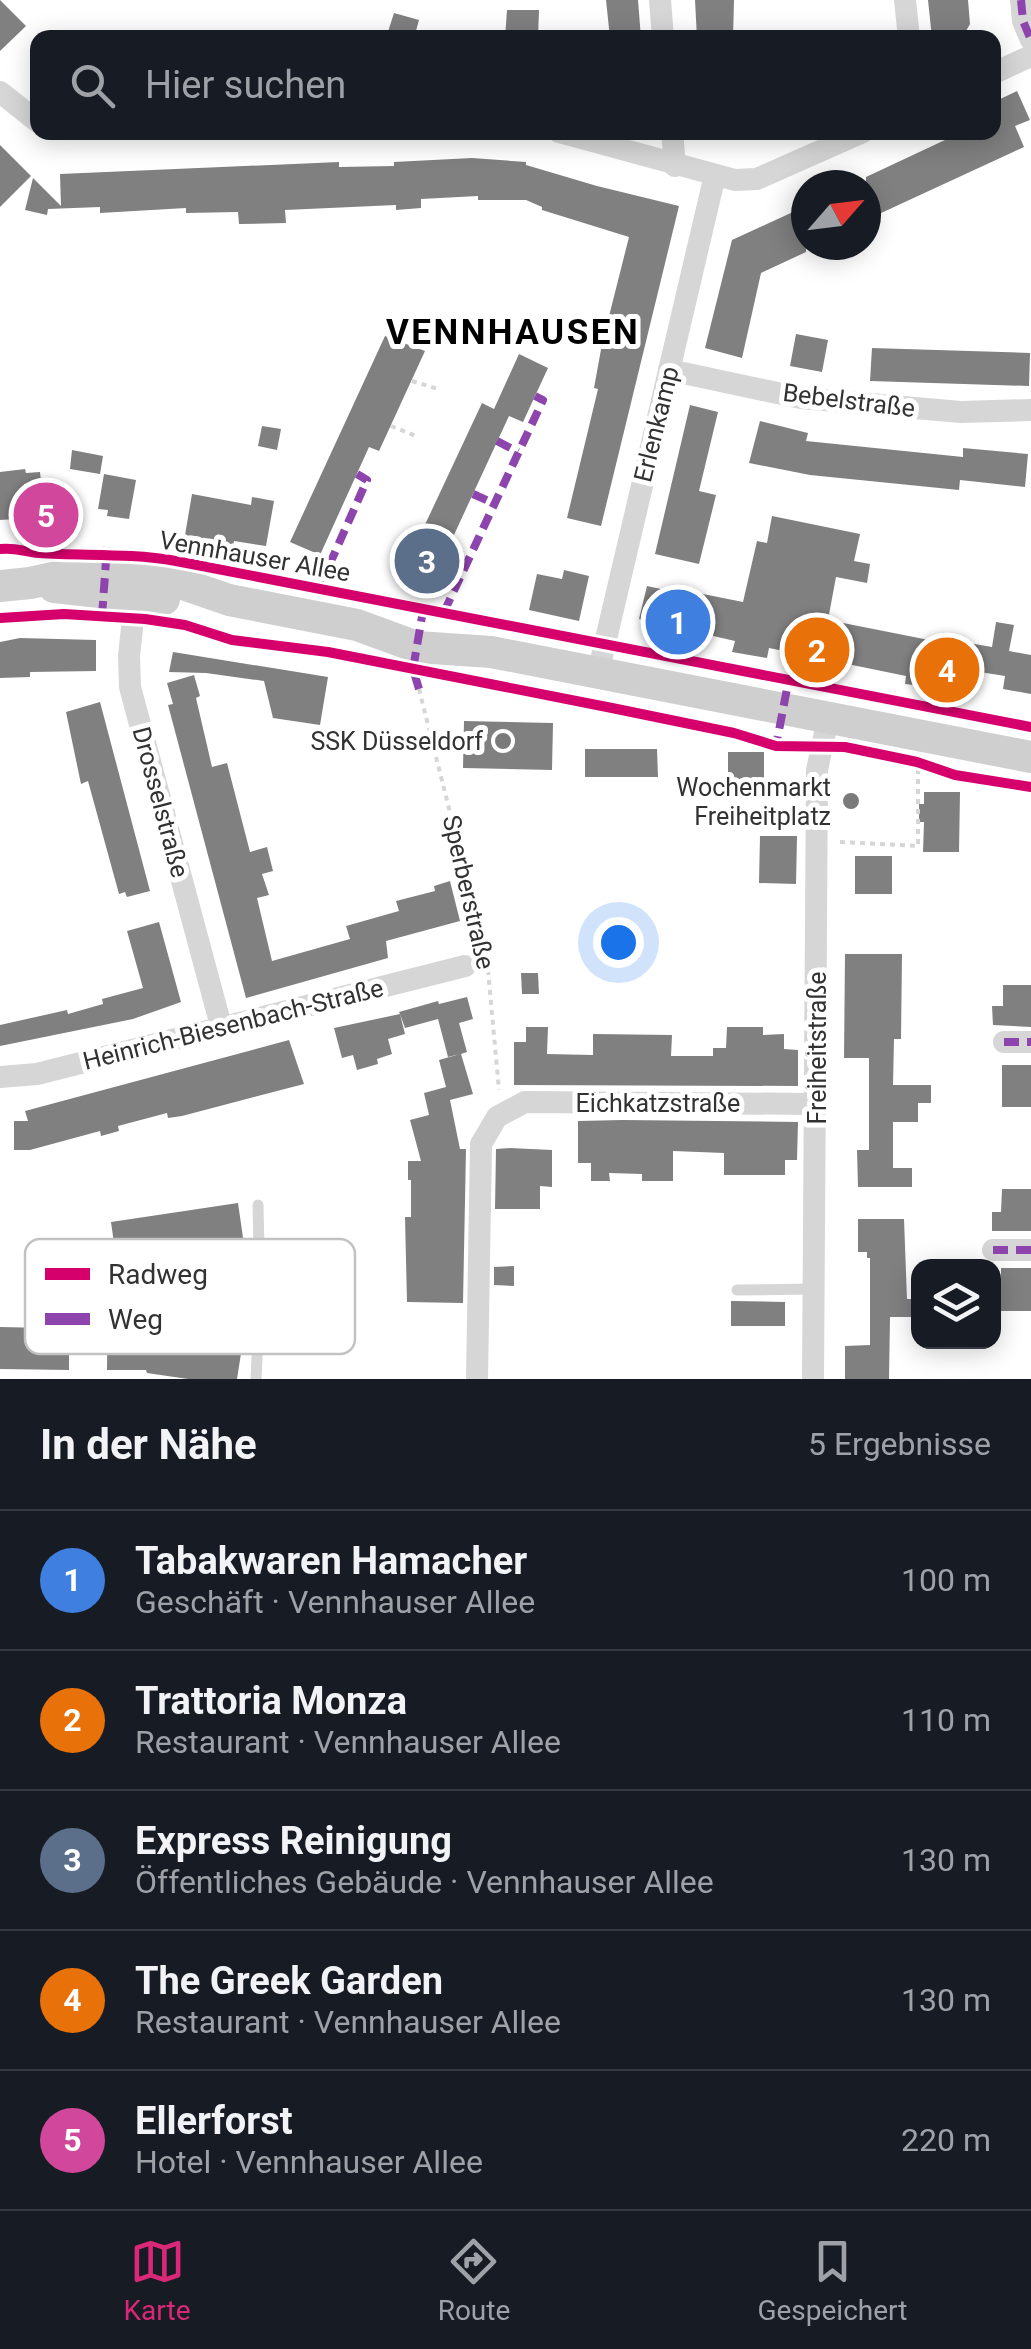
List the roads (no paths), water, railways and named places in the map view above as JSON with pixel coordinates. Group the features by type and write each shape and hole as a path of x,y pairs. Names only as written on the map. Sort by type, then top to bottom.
{"main road":[{"name":"Vennhauser Allee","path":"15,584 84,592 174,581 216,597 357,626 418,647 483,650 1031,756"}],"street":[{"path":"660,0 663,30"},
{"path":"905,0 908,30"},
{"path":"1020,0 1031,40"},
{"path":"1001,70 1031,56"},
{"path":"0,92 30,116"},
{"path":"587,140 675,166 757,179 846,140"},
{"path":"673,140 675,166"},
{"name":"Erlenkamp","path":"598,673 715,175"},
{"name":"Bebelstraße","path":"669,370 802,398 961,412 1031,410"},
{"name":"Drosselstraße","path":"137,585 128,656 130,688 221,1026"},
{"name":"Freiheitstraße","path":"813,1379 817,770 828,719"},
{"name":"Heinrich-Biesenbach-Straße","path":"0,1076 37,1074 465,966"},
{"path":"1004,1042 1031,1042"},
{"name":"Eichkatzstraße","path":"477,1379 480,1144 501,1105 817,1104"},
{"path":"993,1250 1031,1250"}],"lane":[{"path":"258,1205 259,1239"},
{"path":"737,1290 814,1289"},
{"path":"256,1379 257,1354"}],"place":[{"name":"Ellerforst","path":"46,515"},
{"name":"Express Reinigung","path":"427,561"},
{"name":"Tabakwaren Hamacher","path":"678,622"},
{"name":"Trattoria Monza","path":"817,650"},
{"name":"The Greek Garden","path":"947,670"},
{"name":"SSK Düsseldorf","path":"503,741"},
{"name":"Wochenmarkt Freiheitplatz","path":"851,801"}],"district":[{"name":"VENNHAUSEN","path":"513,332"}]}
